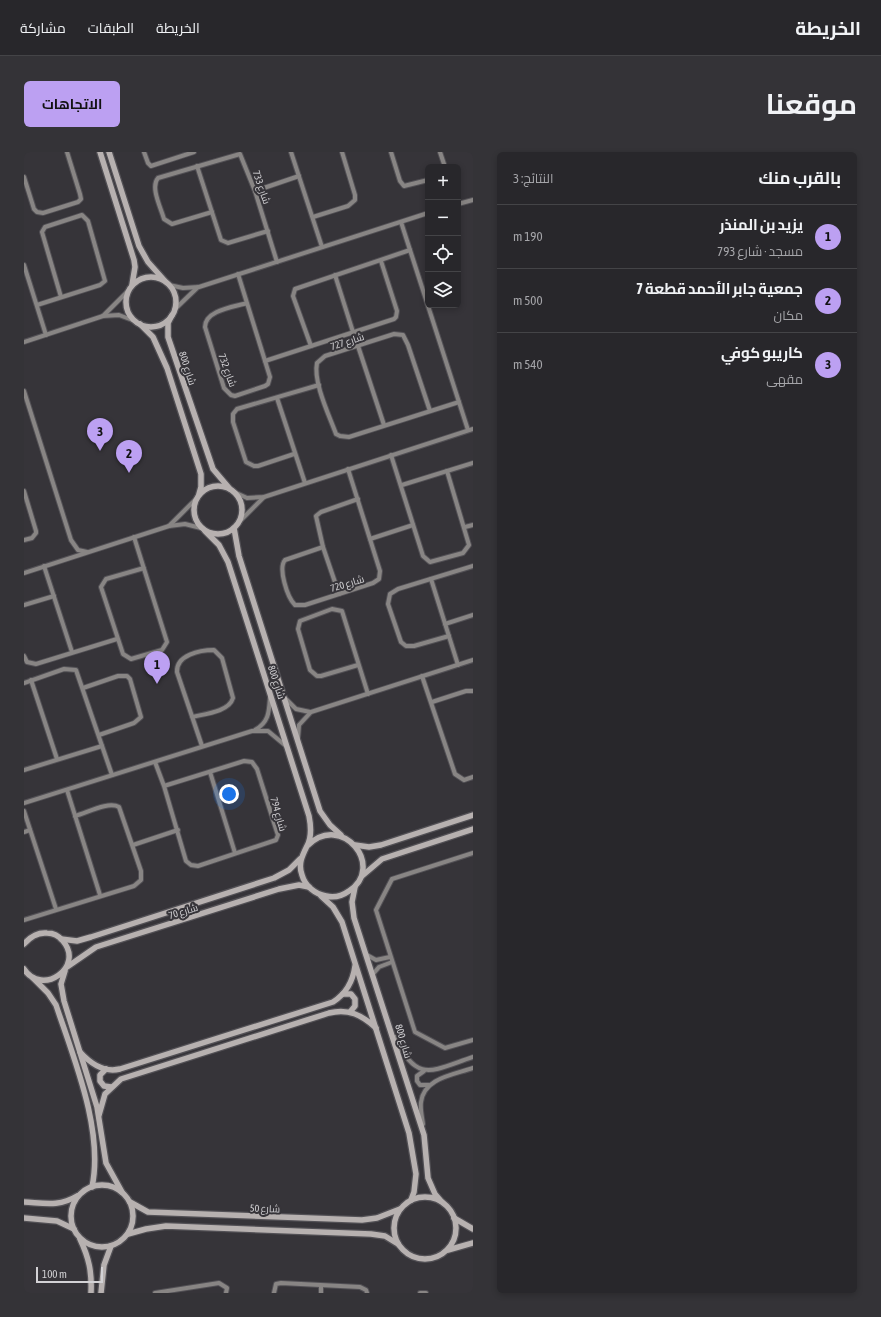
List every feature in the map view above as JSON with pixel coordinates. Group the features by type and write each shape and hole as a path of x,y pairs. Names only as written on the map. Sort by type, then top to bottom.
{"main road":[{"path":"100,152 136,267 126,306 137,323 152,327 158,326 163,323 173,312 175,297 168,284 144,256 109,152"},
{"path":"131,287 138,280 153,277 168,284"},
{"name":"شارع 800","path":"173,312 168,322 168,337 204,446 213,469 232,490"},
{"name":"شارع 800","path":"137,323 153,337 167,368 201,474 201,487 198,496"},
{"path":"214,486 232,490 242,506 240,521 234,528 220,534 203,529 194,514 198,496 206,489 214,486"},
{"name":"شارع 800","path":"234,528 239,556 320,811 330,826 343,837"},
{"name":"شارع 800","path":"203,529 219,545 228,562 289,749 311,823 311,833 307,846"},
{"path":"355,845 369,847 381,845 473,815"},
{"path":"320,895 339,896 355,886 361,877 373,865 382,859 473,829"},
{"path":"361,877 363,863 360,853 355,845 343,837 330,835 323,836 307,846 302,857 300,870 305,882 309,888 320,895 339,915 356,963 409,1133 413,1155 415,1183 411,1200"},
{"name":"شارع 70","path":"25,943 41,933 52,934 61,939 77,941 91,937 274,878 289,870 302,857"},
{"name":"شارع 70","path":"29,976 47,981 60,976 66,969 96,947 279,889 299,885 309,888"},
{"name":"شارع 800","path":"355,886 352,909 424,1135 428,1178 435,1194 441,1201"},
{"path":"61,939 65,944 69,955 61,984 62,995 99,1115 106,1163 122,1192 130,1202 134,1218 128,1234 124,1239 111,1246 94,1246 79,1237"},
{"path":"80,1052 89,1061 106,1069 120,1069 333,1002 342,995 351,982 356,963"},
{"path":"24,969 29,976 48,993 56,1005 90,1113 95,1164 92,1187"},
{"path":"342,995 349,993 355,999 355,1006 350,1012"},
{"path":"99,1115 102,1102 111,1087 121,1079 322,1015 334,1012 350,1012 364,1017 376,1028"},
{"path":"106,1069 100,1075 100,1081 104,1086 111,1087"},
{"path":"24,1202 65,1203 92,1187 108,1186 122,1192"},
{"path":"84,1191 72,1208 71,1219 74,1229 90,1262 92,1276 91,1293"},
{"path":"398,1244 394,1229 395,1218 400,1209 411,1200 426,1197 441,1201 447,1206 454,1218 456,1228 455,1238 446,1251"},
{"name":"شارع 50","path":"130,1202 148,1212 354,1220 377,1218 400,1209"},
{"path":"24,1218 61,1222 74,1229"},
{"path":"454,1218 473,1229"},
{"path":"128,1234 158,1226 371,1234 385,1236 398,1244 408,1254 420,1259 434,1258 446,1251 473,1243"},
{"path":"101,1293 104,1265 111,1246"}],"street":[{"path":"24,177 34,208 37,212 43,213 78,202 80,199 80,194 66,152"},
{"path":"144,152 148,164 152,166 194,152"},
{"path":"291,152 322,247"},
{"path":"313,217 348,206 355,200 355,195 342,152"},
{"path":"391,152 400,181 404,186 425,181"},
{"path":"440,152 444,164"},
{"name":"شارع 733","path":"212,212 172,224 164,219 155,187 156,181 158,178 240,154 255,191 277,262"},
{"path":"197,166 224,243 268,231"},
{"path":"255,191 299,176"},
{"path":"461,203 473,200"},
{"path":"168,284 183,288 198,287 425,214"},
{"path":"37,305 100,285 105,281 88,221 82,216 45,227 42,232 61,297"},
{"path":"401,222 468,430"},
{"path":"311,346 294,293 298,287 410,250"},
{"path":"265,361 391,321 396,316 396,311 381,260"},
{"path":"24,265 46,335"},
{"name":"شارع 732","path":"238,274 270,377 266,386 235,396 226,391 205,326 206,319 211,315 247,303"},
{"path":"335,275 353,332"},
{"path":"102,316 131,287"},
{"path":"173,312 188,295 198,287"},
{"path":"24,342 102,316 119,315 137,323"},
{"name":"شارع 727","path":"430,411 408,345 403,335 394,334 321,358 316,367 319,385 336,434 340,436 349,437 459,402"},
{"path":"358,346 384,425"},
{"path":"294,454 258,466 254,466 244,460 233,422 233,414 237,410 319,385"},
{"path":"24,391 71,540 78,550 88,552"},
{"path":"277,398 304,483"},
{"path":"232,490 247,498 264,497 473,429"},
{"path":"391,455 402,485 423,556 428,561 434,562 466,551 469,545 465,527 447,471"},
{"path":"402,485 473,463"},
{"name":"شارع 720","path":"323,547 285,560 282,563 281,571 290,599 295,605 299,606 339,594 373,583 379,579 380,571 348,469"},
{"path":"24,491 36,530 36,534 32,538 24,540"},
{"path":"169,526 198,496"},
{"path":"240,521 264,497"},
{"path":"339,594 315,520 318,514 358,499"},
{"path":"24,573 169,526 184,524 203,529"},
{"path":"370,539 413,525"},
{"path":"465,527 473,525"},
{"path":"134,537 144,568 166,638 166,645 162,650 131,660 124,656 117,639 102,591 102,584 106,579 144,568"},
{"path":"44,566 72,652"},
{"path":"449,636 414,646 406,646 401,642 388,604 390,594 393,591 473,566"},
{"path":"431,579 458,665"},
{"path":"24,605 54,596"},
{"path":"358,665 321,676 313,674 310,670 298,629 300,621 332,609 342,611 368,694"},
{"path":"445,624 473,615"},
{"path":"24,656 26,662 36,664 117,639"},
{"path":"192,717 224,708 232,703 233,698 222,658 214,650 185,657 178,662 177,672 192,717 202,746"},
{"path":"298,744 299,724 311,712 473,660"},
{"path":"24,683 64,668 73,668 78,672 112,775"},
{"path":"83,688 118,676 127,676 130,679 141,717 134,723 99,735"},
{"path":"422,676 455,774 464,780 473,777"},
{"path":"31,680 57,759"},
{"path":"432,702 466,691 473,691"},
{"path":"24,803 252,731 266,722 270,692"},
{"path":"282,694 296,709 311,712"},
{"path":"252,731 268,731 279,738 289,749"},
{"path":"24,770 102,746"},
{"name":"شارع 794","path":"155,762 178,830 186,860 191,865 198,866 276,840 278,835 254,764 247,760 164,786"},
{"path":"210,772 235,853"},
{"path":"67,790 100,895"},
{"path":"24,920 100,895 134,886 141,880 141,872 133,845 121,810 116,805 107,806 75,816"},
{"path":"24,811 56,909"},
{"path":"24,832 30,830"},
{"path":"133,845 178,830"},
{"path":"473,852 396,877 391,880 376,910 413,1028 417,1034 445,1048 473,1040"},
{"path":"366,955 376,960 390,957"},
{"path":"373,974 379,967 392,962"},
{"path":"390,1027 404,1057 409,1063 427,1070"},
{"path":"473,1057 419,1073 417,1081 420,1086 429,1085 439,1079 473,1068"},
{"path":"424,1135 420,1103 429,1085"},
{"path":"155,1293 179,1291 219,1283 227,1288 226,1293"},
{"path":"274,1293 275,1286 278,1283 360,1288 366,1290 367,1293"},
{"path":"321,1293 322,1286"},
{"path":"420,1293 426,1293"}],"place":[{"name":"كاريبو كوفي","path":"100,451"},
{"name":"جمعية جابر الأحمد قطعة 7","path":"129,473"},
{"name":"يزيد بن المنذر","path":"157,684"}]}
